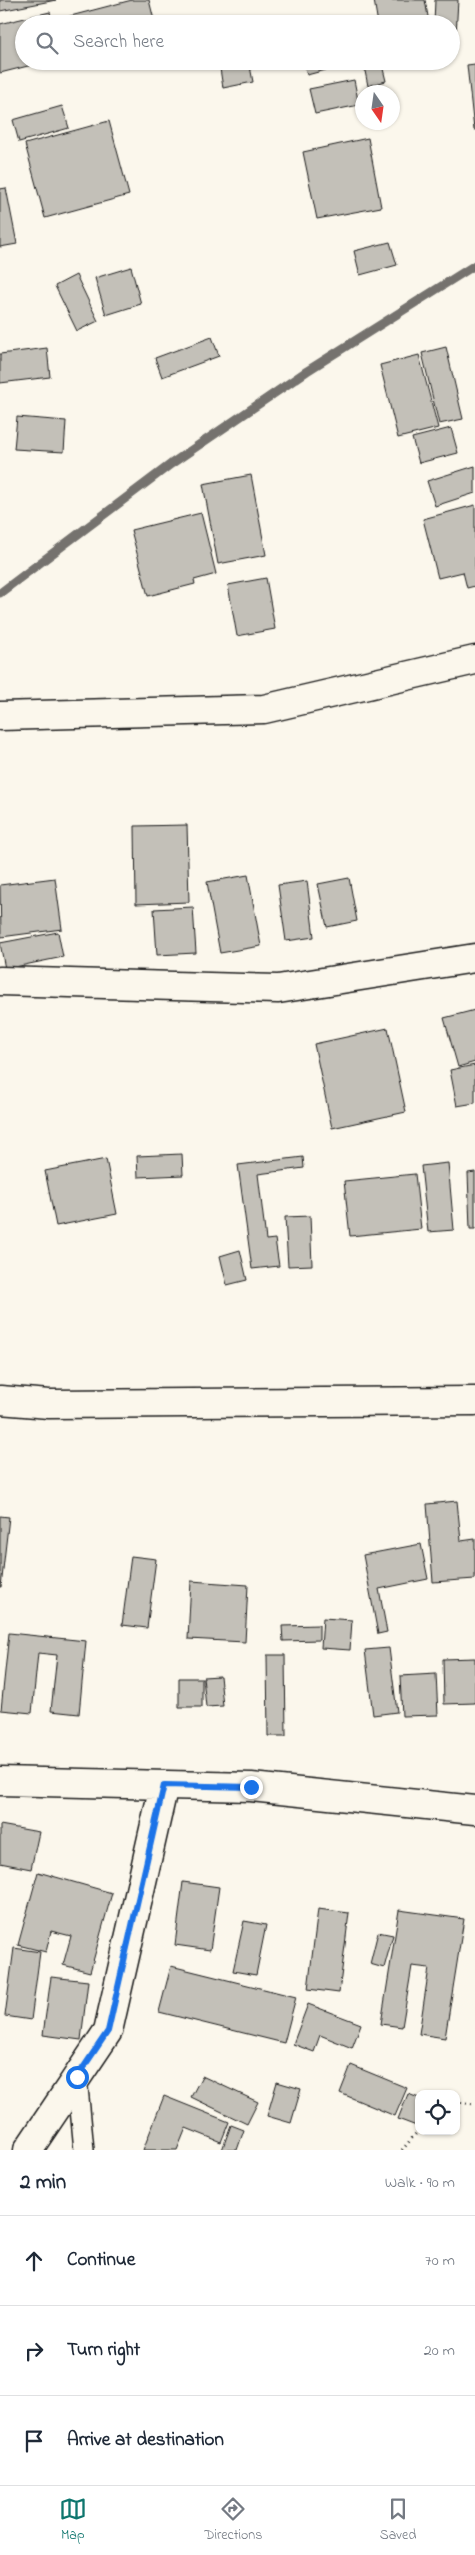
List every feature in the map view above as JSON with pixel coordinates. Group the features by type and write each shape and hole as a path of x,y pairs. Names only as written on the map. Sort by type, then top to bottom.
{"street":[{"path":"0,716 264,709 475,660"},
{"path":"0,981 278,989 475,958"},
{"path":"0,1400 49,1404 475,1401"},
{"path":"0,1781 251,1787 475,1810"},
{"path":"28,2150 108,2031 164,1785"}],"lane":[{"path":"77,2077 84,2150"}],"path":[{"path":"460,2102 475,2104"},
{"path":"402,2150 415,2135"}],"building":[{"path":"0,0 56,0 0,11"},
{"path":"132,0 149,0 153,15 74,15"},
{"path":"374,0 425,0 428,15 376,15"},
{"path":"435,0 458,0 457,15 434,15"},
{"path":"50,12 51,15 38,15"},
{"path":"15,20 15,69 0,73 0,24"},
{"path":"475,64 475,130 474,130 467,65"},
{"path":"220,70 251,70 253,82 223,88"},
{"path":"306,70 326,70 307,75"},
{"path":"365,70 383,70 386,81 368,85"},
{"path":"354,80 355,106 315,114 309,89"},
{"path":"62,106 69,128 19,142 13,120"},
{"path":"109,121 129,195 45,218 25,144"},
{"path":"368,138 381,207 317,219 303,152"},
{"path":"6,188 17,244 0,247 0,189"},
{"path":"390,242 397,265 360,275 354,251"},
{"path":"131,267 141,304 106,315 95,278"},
{"path":"76,275 98,321 77,331 55,286"},
{"path":"212,337 219,356 162,377 155,358"},
{"path":"446,347 463,419 439,424 422,353"},
{"path":"47,348 50,377 0,383 0,354"},
{"path":"419,355 438,428 398,438 380,365"},
{"path":"17,417 66,421 64,452 14,449"},
{"path":"451,428 458,453 419,463 412,438"},
{"path":"475,466 475,493 435,506 427,481"},
{"path":"251,475 266,555 218,564 203,484"},
{"path":"475,505 475,586 467,588 463,572 438,578 423,519"},
{"path":"201,513 216,574 194,580 195,584 148,596 131,530"},
{"path":"266,578 275,629 237,636 228,585"},
{"path":"187,825 189,902 136,904 135,826"},
{"path":"248,875 261,946 220,953 207,882"},
{"path":"55,878 62,929 1,937 0,885"},
{"path":"349,878 357,921 327,927 318,884"},
{"path":"307,881 314,937 286,941 278,885"},
{"path":"193,907 196,953 157,955 154,909"},
{"path":"58,932 63,957 5,969 0,943"},
{"path":"475,1010 475,1062 458,1067 444,1018"},
{"path":"388,1028 406,1112 332,1128 314,1044"},
{"path":"475,1065 475,1103 457,1106 450,1070"},
{"path":"182,1154 183,1175 138,1177 137,1156"},
{"path":"303,1157 304,1168 258,1174 266,1240 275,1239 279,1266 252,1269 238,1165"},
{"path":"106,1159 117,1214 56,1226 45,1171"},
{"path":"448,1163 454,1230 428,1232 421,1166"},
{"path":"475,1172 475,1229 470,1229 468,1173"},
{"path":"415,1174 421,1229 350,1236 344,1181"},
{"path":"310,1216 312,1265 288,1266 285,1217"},
{"path":"240,1250 247,1280 227,1285 220,1256"},
{"path":"457,1501 461,1541 475,1539 475,1579 433,1582 427,1504"},
{"path":"0,1516 9,1517 1,1587 0,1587"},
{"path":"421,1544 428,1579 379,1589 387,1632 378,1634 363,1555"},
{"path":"131,1556 156,1559 147,1628 122,1625"},
{"path":"191,1581 248,1585 245,1642 188,1639"},
{"path":"323,1618 352,1620 350,1650 321,1648"},
{"path":"319,1625 319,1640 283,1641 282,1626"},
{"path":"9,1633 86,1641 79,1714 51,1711 57,1655 38,1653 32,1713 1,1710"},
{"path":"389,1648 397,1712 373,1715 365,1650"},
{"path":"267,1655 285,1655 286,1736 268,1736"},
{"path":"475,1658 475,1703 444,1704 443,1659"},
{"path":"436,1674 438,1715 402,1716 400,1676"},
{"path":"220,1676 223,1706 206,1707 203,1677"},
{"path":"179,1678 202,1678 202,1707 179,1707"},
{"path":"0,1825 39,1832 31,1869 0,1863"},
{"path":"38,1872 112,1893 90,1972 63,1965 71,1936 51,1931 46,1952 18,1945"},
{"path":"183,1882 219,1887 210,1950 175,1945"},
{"path":"318,1909 349,1913 339,1993 308,1989"},
{"path":"399,1910 464,1919 445,2038 419,2034 429,1968 412,1966 402,2027 381,2024"},
{"path":"244,1921 266,1925 256,1975 233,1971"},
{"path":"378,1932 393,1935 384,1968 370,1964"},
{"path":"14,1948 40,1952 31,2020 5,2016"},
{"path":"171,1966 296,1997 284,2043 159,2012"},
{"path":"51,1977 88,1981 81,2040 43,2035"},
{"path":"308,2004 361,2024 352,2048 320,2035 314,2052 293,2044"},
{"path":"351,2065 407,2088 395,2116 340,2093"},
{"path":"202,2076 258,2102 247,2124 191,2097"},
{"path":"277,2082 301,2089 291,2123 267,2116"},
{"path":"408,2094 415,2097 415,2125 398,2119"},
{"path":"164,2096 229,2122 221,2142 186,2128 177,2150 143,2150"},
{"path":"231,2125 244,2130 237,2150 222,2150"}],"waterway":[{"path":"0,593 171,464 307,371 475,265"}],"route":[{"path":"77,2077 108,2031 164,1785 251,1787"}]}
